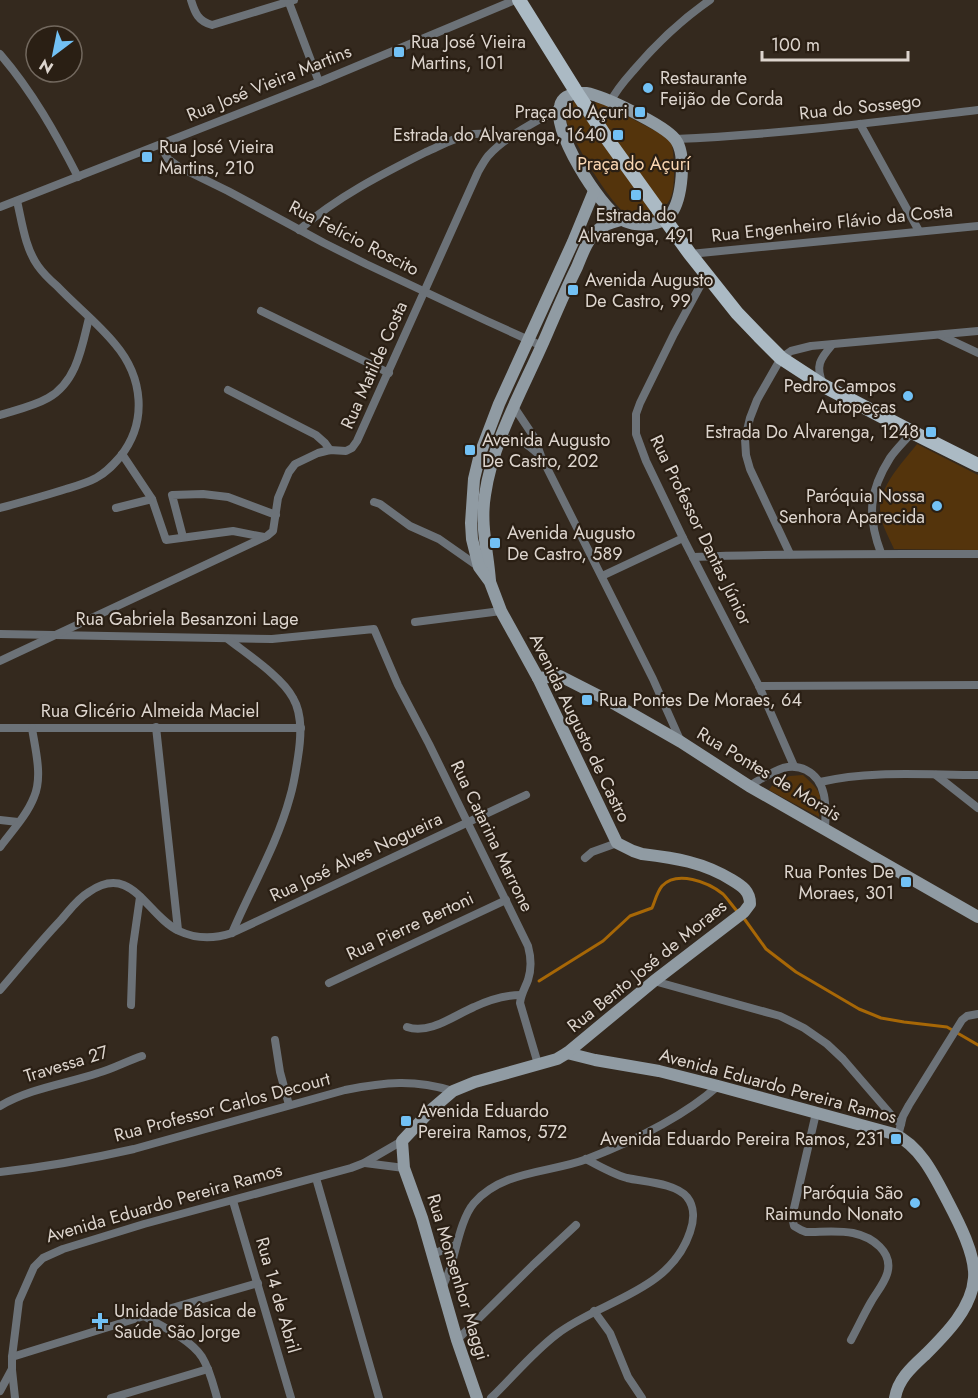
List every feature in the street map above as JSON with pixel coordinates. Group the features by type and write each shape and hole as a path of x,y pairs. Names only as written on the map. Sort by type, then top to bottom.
{"main road":[{"path":"517,0 577,93 690,254 737,313 781,358 824,386 978,465"}],"street":[{"path":"191,0 198,18 212,25 290,0 319,82"},
{"name":"Rua José Vieira Martins","path":"0,207 319,82 517,0"},
{"path":"611,101 623,82 655,46 708,0"},
{"path":"0,54 23,83 53,129 78,177"},
{"path":"577,93 585,93 611,101 675,139 680,152 681,179 678,198 671,215 665,220 644,225 621,220 594,191 569,146 559,117 559,108 563,100 577,93"},
{"name":"Rua Matilde Costa","path":"330,450 346,451 352,448 357,441 486,158 512,136 559,108"},
{"name":"Rua do Sossego","path":"675,139 768,133 978,110"},
{"path":"860,124 920,231"},
{"path":"299,230 325,209 378,176 459,138 473,134 512,136"},
{"name":"Rua Felício Roscito","path":"160,145 168,159 179,168 424,292 543,346"},
{"name":"Avenida Augusto de Castro","path":"490,582 479,567 472,539 474,479 480,454 499,404 594,191"},
{"path":"0,508 57,492 96,478 108,470 122,454 134,434 139,403 131,366 117,346 38,266 31,254 17,201"},
{"name":"Avenida Augusto de Castro","path":"621,220 597,230 585,248 501,440 484,496 483,530 490,582 501,611 538,678 617,843 642,854 698,864 717,871 744,888 749,895 749,907"},
{"name":"Rua Engenheiro Flávio da Costa","path":"690,254 978,226"},
{"path":"573,242 585,248"},
{"name":"Rua Professor Dantas Júnior","path":"706,275 640,403 636,414 639,443 683,538 759,686 794,766"},
{"path":"261,311 389,372"},
{"path":"0,415 50,398 62,387 72,374 89,318"},
{"path":"790,554 750,469 745,439 750,418 781,358 798,349 978,331"},
{"path":"939,334 978,353"},
{"path":"824,386 818,369 820,361 832,345"},
{"path":"0,661 273,531 278,498 289,472 295,464 330,450 316,435 228,390"},
{"path":"514,407 534,437 541,456 653,679 681,742"},
{"path":"881,553 873,527 871,509 873,495 891,456 912,432"},
{"path":"501,440 509,438 519,440 529,445 541,456"},
{"path":"122,454 152,499 166,540 233,531 264,537"},
{"path":"183,537 172,495 203,494 228,497 276,515"},
{"path":"116,508 152,499"},
{"path":"374,502 410,526 439,539 479,567"},
{"path":"602,576 683,538"},
{"path":"693,557 881,553 978,554"},
{"path":"415,622 501,611"},
{"name":"Rua Gabriela Besanzoni Lage","path":"0,634 228,639 289,638 374,629"},
{"name":"Rua Catarina Marrone","path":"374,629 398,685 528,946 531,959 528,979 521,994 520,1003 538,1064"},
{"path":"228,639 286,687 294,698 301,728 296,772 284,817 232,933"},
{"name":"Rua Pontes de Morais","path":"538,678 560,676 613,703 681,742 749,786 978,917"},
{"path":"759,686 978,685"},
{"path":"156,727 178,930"},
{"name":"Rua Glicério Almeida Maciel","path":"0,728 301,728"},
{"path":"0,847 34,796 38,784 38,764 32,728"},
{"path":"749,786 784,768 794,766 809,772 820,782 824,799 825,829"},
{"path":"820,782 867,775 978,775"},
{"path":"936,775 978,808"},
{"name":"Rua José Alves Nogueira","path":"178,930 202,937 218,937 232,933 526,795"},
{"path":"0,820 18,822"},
{"path":"585,858 592,852 617,843"},
{"path":"0,990 73,905 87,892 100,885 111,882 127,886 178,930"},
{"path":"131,1005 133,946 140,897"},
{"name":"Rua Pierre Bertoni","path":"329,983 506,900"},
{"name":"Rua Bento José de Moraes","path":"567,1053 749,907"},
{"path":"654,981 769,1012 804,1028 843,1059 893,1117 900,1130"},
{"path":"407,1027 413,1029 431,1027 475,1006 521,994"},
{"path":"900,1130 909,1105 959,1025 967,1016 975,1014"},
{"path":"275,1040 289,1106"},
{"name":"Avenida Eduardo Pereira Ramos","path":"0,1391 12,1370 19,1301 34,1268 43,1258 107,1235 364,1163 402,1141 432,1109 453,1091 475,1082 557,1059 567,1053 659,1071 816,1113 900,1130 939,1185 950,1205 973,1263 974,1277 971,1291 959,1315 940,1340 904,1376 895,1398"},
{"name":"Travessa 27","path":"0,1106 13,1098 99,1073 142,1056"},
{"name":"Rua Professor Carlos Decourt","path":"0,1172 109,1155 345,1090 398,1082 424,1083 453,1091"},
{"path":"442,1288 472,1205 483,1193 497,1184 515,1178 586,1159 667,1121 706,1097 718,1086"},
{"path":"816,1113 792,1217 794,1226 806,1232 856,1233 879,1246 885,1252 888,1260 889,1267 886,1276 852,1340"},
{"path":"402,1141 404,1168"},
{"path":"491,1398 556,1335 594,1311 649,1284 666,1271 686,1244 693,1214 691,1205 681,1192 626,1177 586,1159"},
{"name":"Avenida Eduardo Pereira Ramos","path":"364,1163 404,1168"},
{"name":"Rua Monsenhor Maggi","path":"404,1168 477,1398"},
{"path":"316,1178 380,1398"},
{"name":"Rua 14 de Abril","path":"234,1201 291,1398"},
{"path":"457,1340 576,1225"},
{"path":"433,1254 456,1245"},
{"path":"12,1357 258,1283"},
{"path":"594,1311 610,1333 628,1377 642,1398"},
{"path":"144,1316 180,1338 201,1356 208,1369 217,1398"},
{"path":"111,1398 208,1369"},
{"path":"12,1370 15,1398"}],"green space":[{"name":"Praça do Açurí","path":"576,101 605,103 671,139 674,171 672,196 665,206 647,221 629,216 621,209 591,168 573,136 563,111 567,104"},
{"path":"917,444 978,475 978,550 894,549 881,519 881,500 893,474"},
{"path":"803,775 819,793 819,817 769,790 775,781"}],"waterway":[{"path":"539,981 603,941 630,916 652,908 660,888 668,881 684,878 709,885 723,894 738,912"},
{"path":"743,917 766,949 796,972 859,1009 881,1018 947,1027 978,1045"}],"place":[{"name":"Rua José Vieira Martins, 101","path":"399,52"},
{"name":"Restaurante Feijão de Corda","path":"648,88"},
{"name":"Praça do Açuri","path":"640,112"},
{"name":"Estrada do Alvarenga, 1640","path":"618,135"},
{"name":"Rua José Vieira Martins, 210","path":"147,157"},
{"name":"Estrada do Alvarenga, 491","path":"636,195"},
{"name":"Avenida Augusto De Castro, 99","path":"573,290"},
{"name":"Pedro Campos Autopeças","path":"908,396"},
{"name":"Estrada Do Alvarenga, 1248","path":"931,432"},
{"name":"Avenida Augusto De Castro, 202","path":"470,450"},
{"name":"Paróquia Nossa Senhora Aparecida","path":"937,506"},
{"name":"Avenida Augusto De Castro, 589","path":"495,543"},
{"name":"Rua Pontes De Moraes, 64","path":"587,700"},
{"name":"Rua Pontes De Moraes, 301","path":"906,882"},
{"name":"Avenida Eduardo Pereira Ramos, 572","path":"406,1121"},
{"name":"Avenida Eduardo Pereira Ramos, 231","path":"896,1139"},
{"name":"Paróquia São Raimundo Nonato","path":"915,1203"},
{"name":"Unidade Básica de Saúde São Jorge","path":"100,1321"}]}
